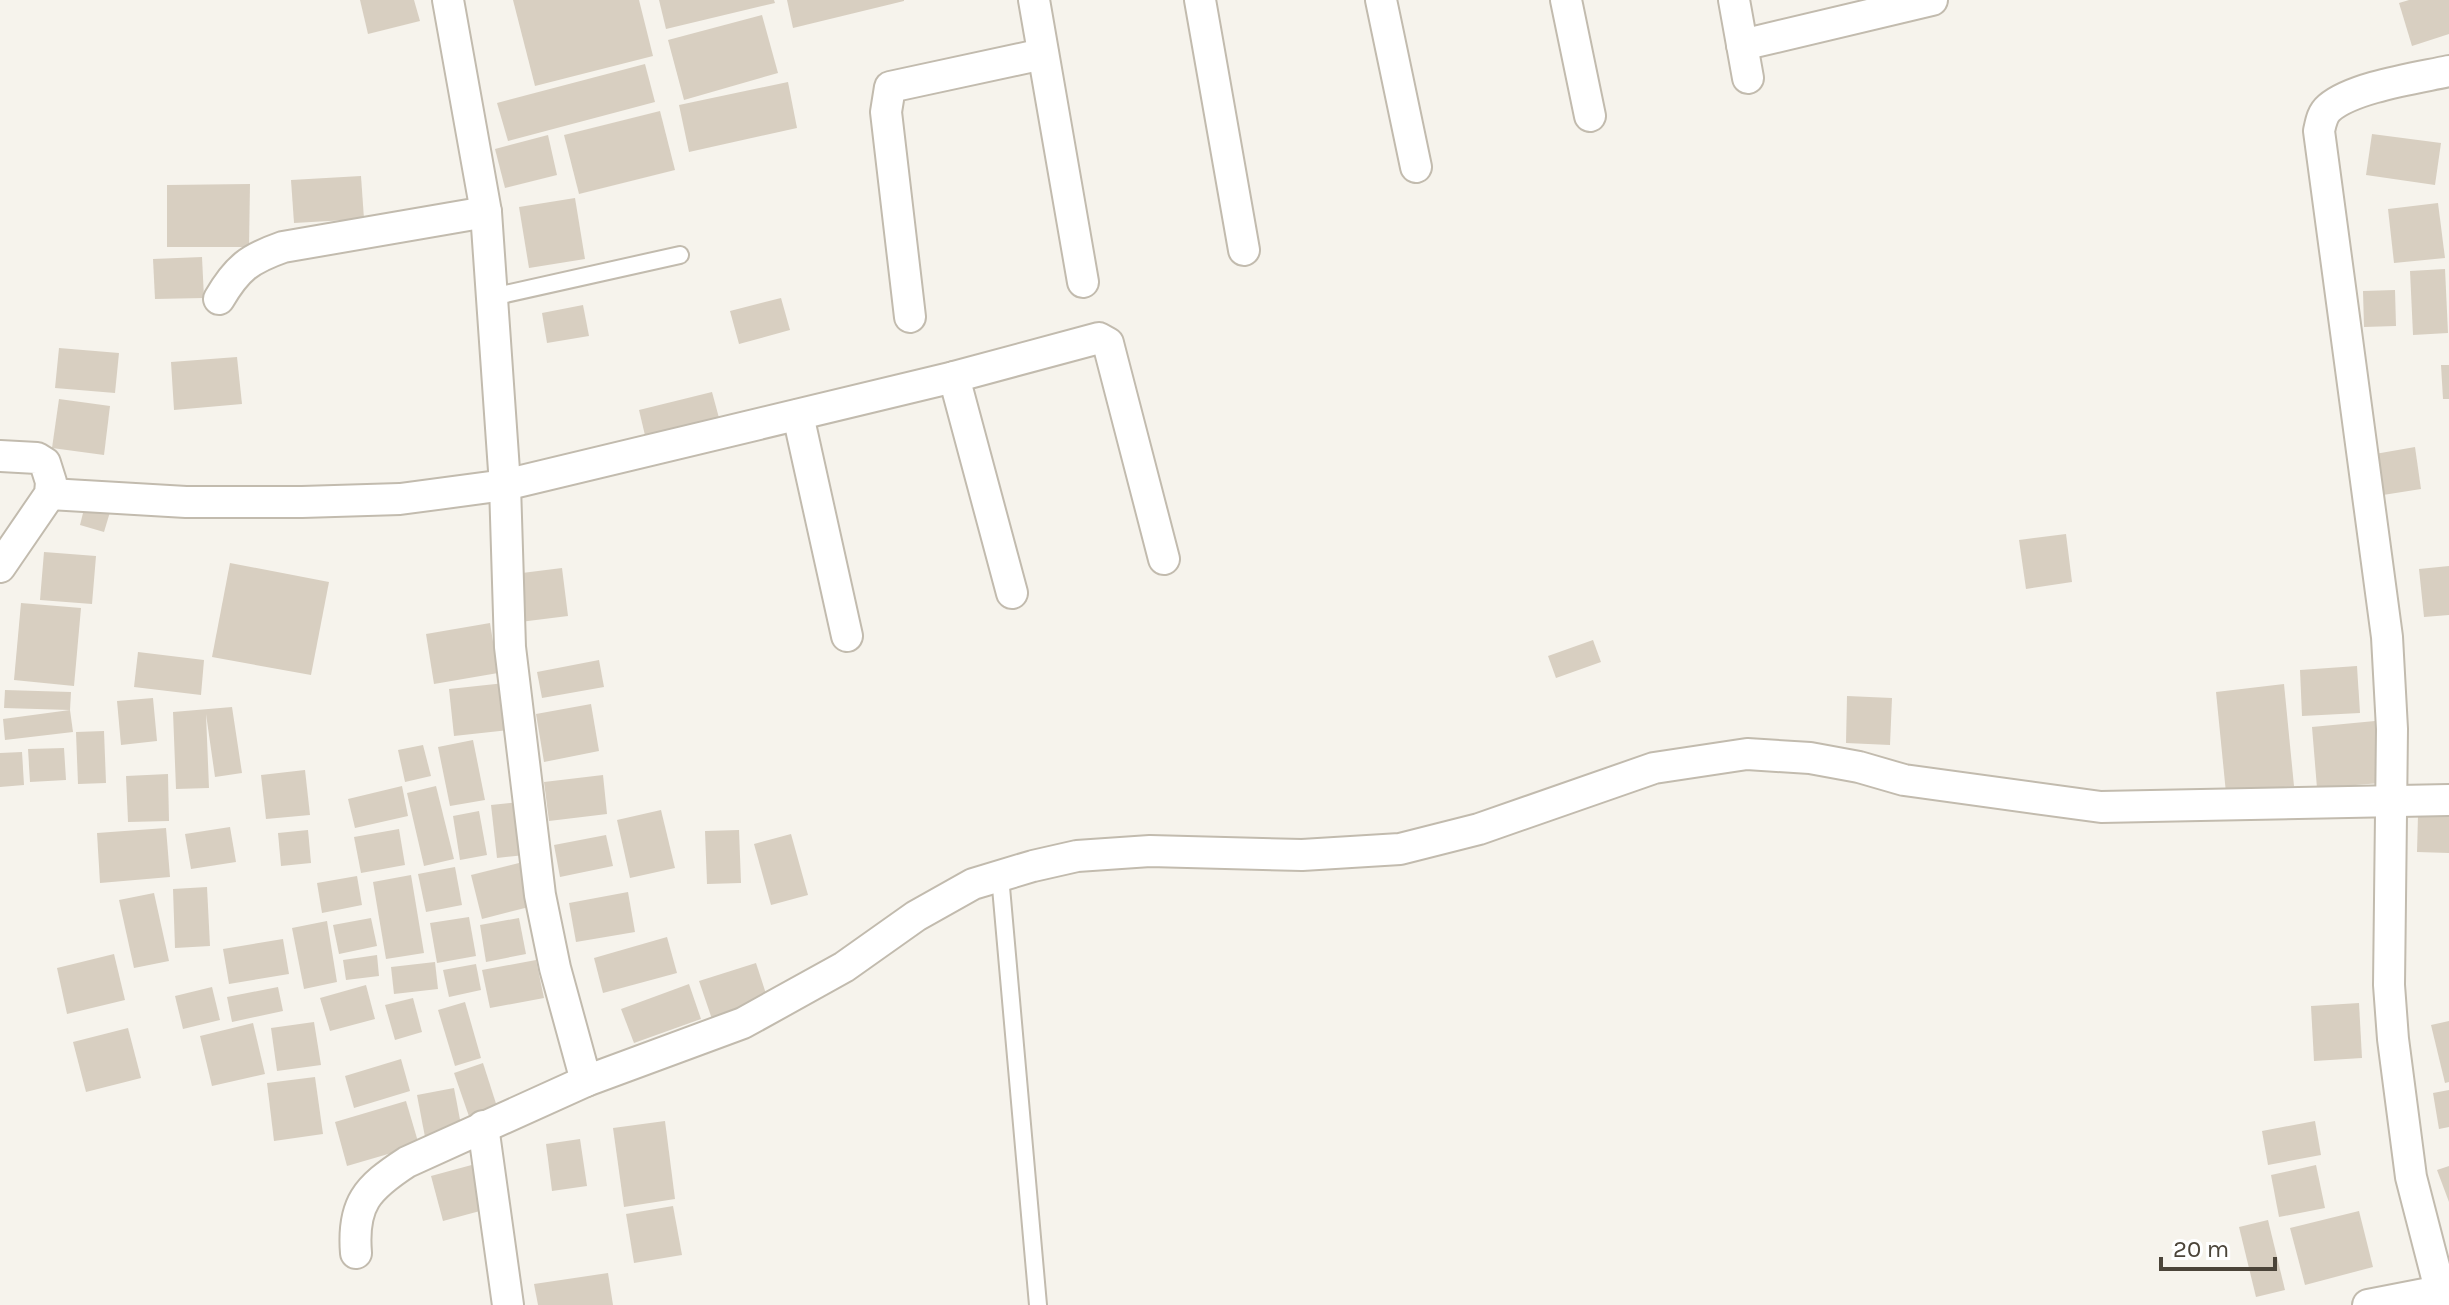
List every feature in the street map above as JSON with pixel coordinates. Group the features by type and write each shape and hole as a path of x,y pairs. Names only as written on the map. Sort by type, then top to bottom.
{"street":[{"path":"448,0 486,212 505,485 510,647 540,895 555,968 586,1081"},
{"path":"1034,0 1083,282"},
{"path":"1200,0 1244,250"},
{"path":"1381,0 1416,167"},
{"path":"1566,0 1590,116"},
{"path":"1734,0 1748,78"},
{"path":"1742,45 1932,0"},
{"path":"910,317 886,112 890,87 1043,54"},
{"path":"2368,1305 2442,1298 2411,1177 2393,1039 2389,985 2392,800 2387,637 2319,131 2327,110 2344,100 2376,88 2449,71"},
{"path":"219,299 234,273 263,254 283,247 486,212"},
{"path":"50,494 186,502 302,502 400,499 505,485 954,377 1099,338 1108,343 1164,559"},
{"path":"954,377 1012,593"},
{"path":"798,415 847,636"},
{"path":"0,456 37,458 45,463 51,477 50,494 0,567"},
{"path":"356,1253 354,1228 362,1201 373,1187 407,1162 586,1081 743,1023 844,967 916,916 973,884 1077,856 1150,851 1302,855 1400,849 1479,829 1654,768 1747,754 1810,758 1859,767 1904,780 2101,807 2449,800"},
{"path":"483,1126 508,1305"}],"lane":[{"path":"492,297 680,255"},
{"path":"1000,876 1038,1305"}],"building":[{"path":"360,0 414,0 420,21 368,34"},
{"path":"513,0 639,0 653,56 535,86"},
{"path":"659,0 774,0 775,3 666,29"},
{"path":"787,0 904,0 904,1 793,28"},
{"path":"2449,0 2449,34 2412,46 2399,3"},
{"path":"762,15 778,73 684,100 668,40"},
{"path":"645,64 655,102 508,141 497,103"},
{"path":"788,82 797,128 689,152 679,105"},
{"path":"660,111 675,170 579,194 564,135"},
{"path":"2372,134 2441,143 2435,185 2366,175"},
{"path":"548,135 557,175 505,188 495,149"},
{"path":"361,176 364,219 294,223 291,180"},
{"path":"250,184 249,247 167,247 167,185"},
{"path":"575,198 585,259 529,268 519,207"},
{"path":"2438,203 2445,258 2394,263 2388,209"},
{"path":"202,257 204,298 155,299 153,259"},
{"path":"2445,269 2448,333 2413,335 2410,271"},
{"path":"2395,290 2396,326 2364,327 2363,291"},
{"path":"781,298 790,330 739,344 730,311"},
{"path":"583,305 589,336 547,343 542,313"},
{"path":"59,348 119,353 115,393 55,388"},
{"path":"237,357 242,404 174,410 171,362"},
{"path":"2441,365 2449,365 2449,399 2443,399"},
{"path":"712,392 722,429 648,448 639,410"},
{"path":"59,399 110,406 104,455 52,448"},
{"path":"2415,447 2421,489 2383,495 2375,454"},
{"path":"85,505 110,512 104,532 80,525"},
{"path":"2066,534 2072,582 2026,589 2019,540"},
{"path":"44,552 96,556 92,604 40,600"},
{"path":"230,563 329,582 311,675 212,657"},
{"path":"2449,566 2449,615 2424,617 2419,569"},
{"path":"562,568 568,616 520,622 514,574"},
{"path":"21,603 81,608 74,686 14,680"},
{"path":"490,623 498,673 434,684 426,634"},
{"path":"1593,640 1601,662 1556,678 1548,656"},
{"path":"138,652 204,660 201,695 134,687"},
{"path":"599,660 604,687 542,698 537,672"},
{"path":"2357,666 2360,713 2302,716 2300,670"},
{"path":"505,683 509,730 454,736 449,689"},
{"path":"2284,684 2294,786 2226,793 2216,692"},
{"path":"5,690 71,692 70,710 4,708"},
{"path":"1847,696 1892,698 1890,745 1846,743"},
{"path":"153,698 157,741 121,745 117,701"},
{"path":"591,704 599,751 544,762 536,714"},
{"path":"232,707 242,773 215,777 206,714 209,788 176,789 173,712"},
{"path":"70,710 73,732 5,740 3,719"},
{"path":"2375,721 2381,783 2317,788 2312,727"},
{"path":"104,731 106,783 78,784 76,732"},
{"path":"473,740 485,800 450,806 438,747"},
{"path":"423,745 431,776 405,782 398,750"},
{"path":"64,748 66,780 30,782 28,749"},
{"path":"22,752 24,785 0,787 0,753"},
{"path":"305,770 310,815 266,819 261,775"},
{"path":"168,774 169,821 128,822 126,776"},
{"path":"603,775 607,814 549,821 544,782"},
{"path":"402,786 408,816 355,828 348,799"},
{"path":"436,786 454,859 424,866 407,793"},
{"path":"519,802 525,855 497,858 491,805"},
{"path":"661,810 675,868 630,878 617,820"},
{"path":"479,811 487,855 460,860 453,816"},
{"path":"2418,815 2449,816 2449,853 2417,852"},
{"path":"230,827 236,862 191,869 185,834"},
{"path":"166,828 170,877 100,883 97,833"},
{"path":"399,829 405,865 361,873 354,837"},
{"path":"308,830 311,863 281,866 278,833"},
{"path":"739,830 741,883 707,884 705,831"},
{"path":"791,834 808,895 771,905 754,844"},
{"path":"606,835 613,866 560,877 554,845"},
{"path":"519,863 529,907 482,919 471,875"},
{"path":"455,867 462,905 426,912 418,874"},
{"path":"411,875 424,953 386,959 373,882"},
{"path":"357,876 362,905 322,913 317,883"},
{"path":"207,887 210,946 175,948 173,889"},
{"path":"628,892 635,932 576,942 569,903"},
{"path":"154,893 169,961 134,968 119,900"},
{"path":"469,917 476,956 437,963 430,923"},
{"path":"371,918 377,946 339,954 333,925"},
{"path":"519,918 526,954 486,962 480,925"},
{"path":"327,921 337,982 304,989 292,928"},
{"path":"667,937 677,973 603,993 594,958"},
{"path":"283,939 289,974 229,984 223,949"},
{"path":"114,954 125,1000 67,1014 57,968"},
{"path":"377,955 379,976 346,980 343,960"},
{"path":"536,960 544,998 490,1008 482,970"},
{"path":"435,962 438,989 394,994 391,967"},
{"path":"756,963 770,1006 714,1025 699,981"},
{"path":"476,964 481,990 449,997 443,970"},
{"path":"689,984 701,1019 634,1043 621,1009"},
{"path":"366,985 375,1019 330,1031 320,998"},
{"path":"212,987 220,1020 183,1029 175,996"},
{"path":"278,987 283,1011 232,1022 227,997"},
{"path":"413,998 422,1032 395,1040 385,1005"},
{"path":"465,1002 481,1058 455,1066 438,1010"},
{"path":"2359,1003 2362,1058 2314,1061 2311,1006"},
{"path":"2449,1021 2449,1082 2445,1083 2431,1025"},
{"path":"314,1022 321,1065 277,1071 271,1028"},
{"path":"253,1023 265,1074 212,1086 200,1036"},
{"path":"128,1028 141,1078 86,1092 73,1042"},
{"path":"401,1059 410,1091 354,1108 345,1076"},
{"path":"483,1063 500,1116 472,1125 454,1073"},
{"path":"315,1077 323,1134 274,1141 267,1083"},
{"path":"454,1088 462,1130 425,1137 417,1095"},
{"path":"2449,1090 2449,1127 2439,1129 2433,1093"},
{"path":"406,1101 419,1145 347,1166 335,1122"},
{"path":"665,1121 675,1199 624,1207 613,1128"},
{"path":"2315,1121 2321,1155 2268,1165 2262,1131"},
{"path":"580,1139 587,1186 552,1191 546,1144"},
{"path":"479,1163 491,1208 443,1221 431,1176"},
{"path":"2316,1165 2325,1208 2279,1217 2271,1175"},
{"path":"2449,1166 2449,1202 2437,1170"},
{"path":"673,1206 682,1255 634,1263 626,1214"},
{"path":"2359,1211 2373,1267 2305,1285 2290,1228"},
{"path":"2268,1220 2285,1290 2256,1297 2239,1227"},
{"path":"608,1273 613,1305 538,1305 534,1284"}]}
